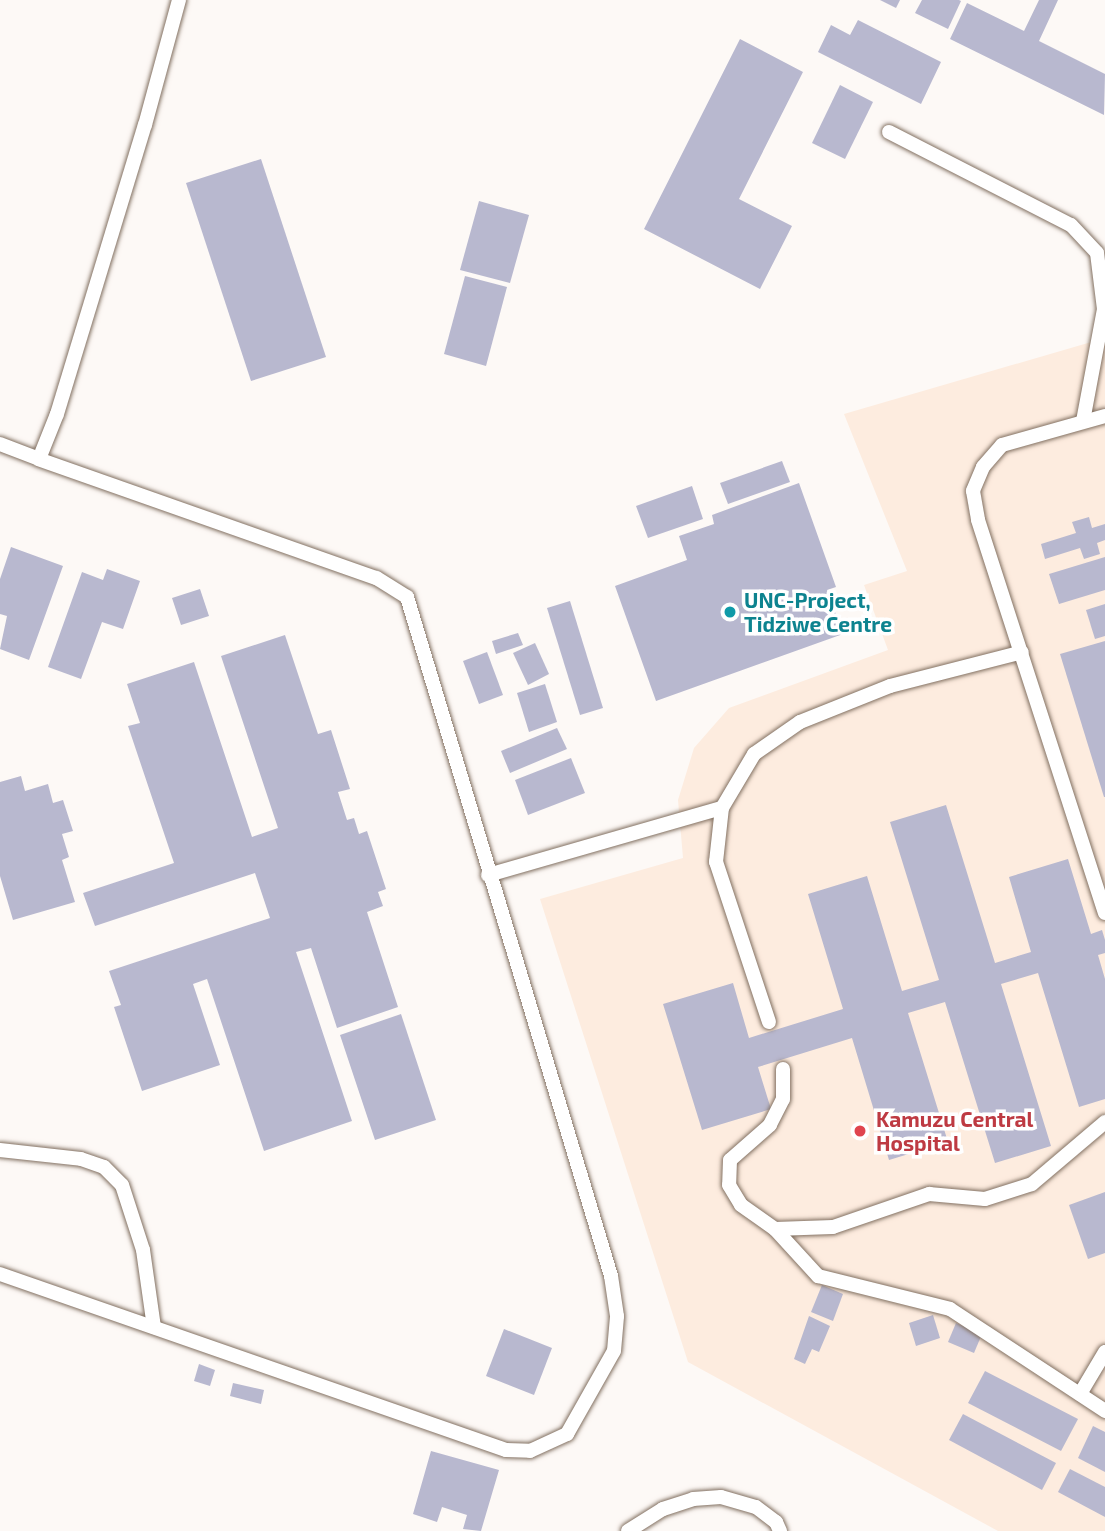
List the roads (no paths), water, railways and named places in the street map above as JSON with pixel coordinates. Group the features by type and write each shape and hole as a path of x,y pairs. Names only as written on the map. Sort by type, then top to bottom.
{"lane":[{"path":"39,459 57,414 145,125 179,0"},
{"path":"889,132 1071,225 1097,253 1104,309 1083,421"},
{"path":"1105,416 1002,445 983,467 973,491 978,520 1105,913"},
{"path":"0,444 376,578 407,597 488,875 611,1276 617,1315 614,1351 567,1434 530,1451 506,1450 0,1274"},
{"path":"769,1022 716,862 722,808 754,754 800,722 890,685 1022,652"},
{"path":"488,875 722,808"},
{"path":"783,1069 783,1099 770,1125 730,1160 729,1185 741,1205 775,1229 818,1276 950,1309 1105,1411"},
{"path":"775,1229 833,1227 929,1194 985,1199 1032,1184 1105,1122"},
{"path":"0,1150 81,1159 104,1167 122,1185 143,1250 153,1327"},
{"path":"1080,1394 1105,1352"},
{"path":"628,1531 663,1509 693,1499 721,1497 756,1507 776,1522 780,1531"}],"place":[{"name":"UNC-Project, Tidziwe Centre","path":"730,612"},
{"name":"Kamuzu Central Hospital","path":"860,1131"}]}
